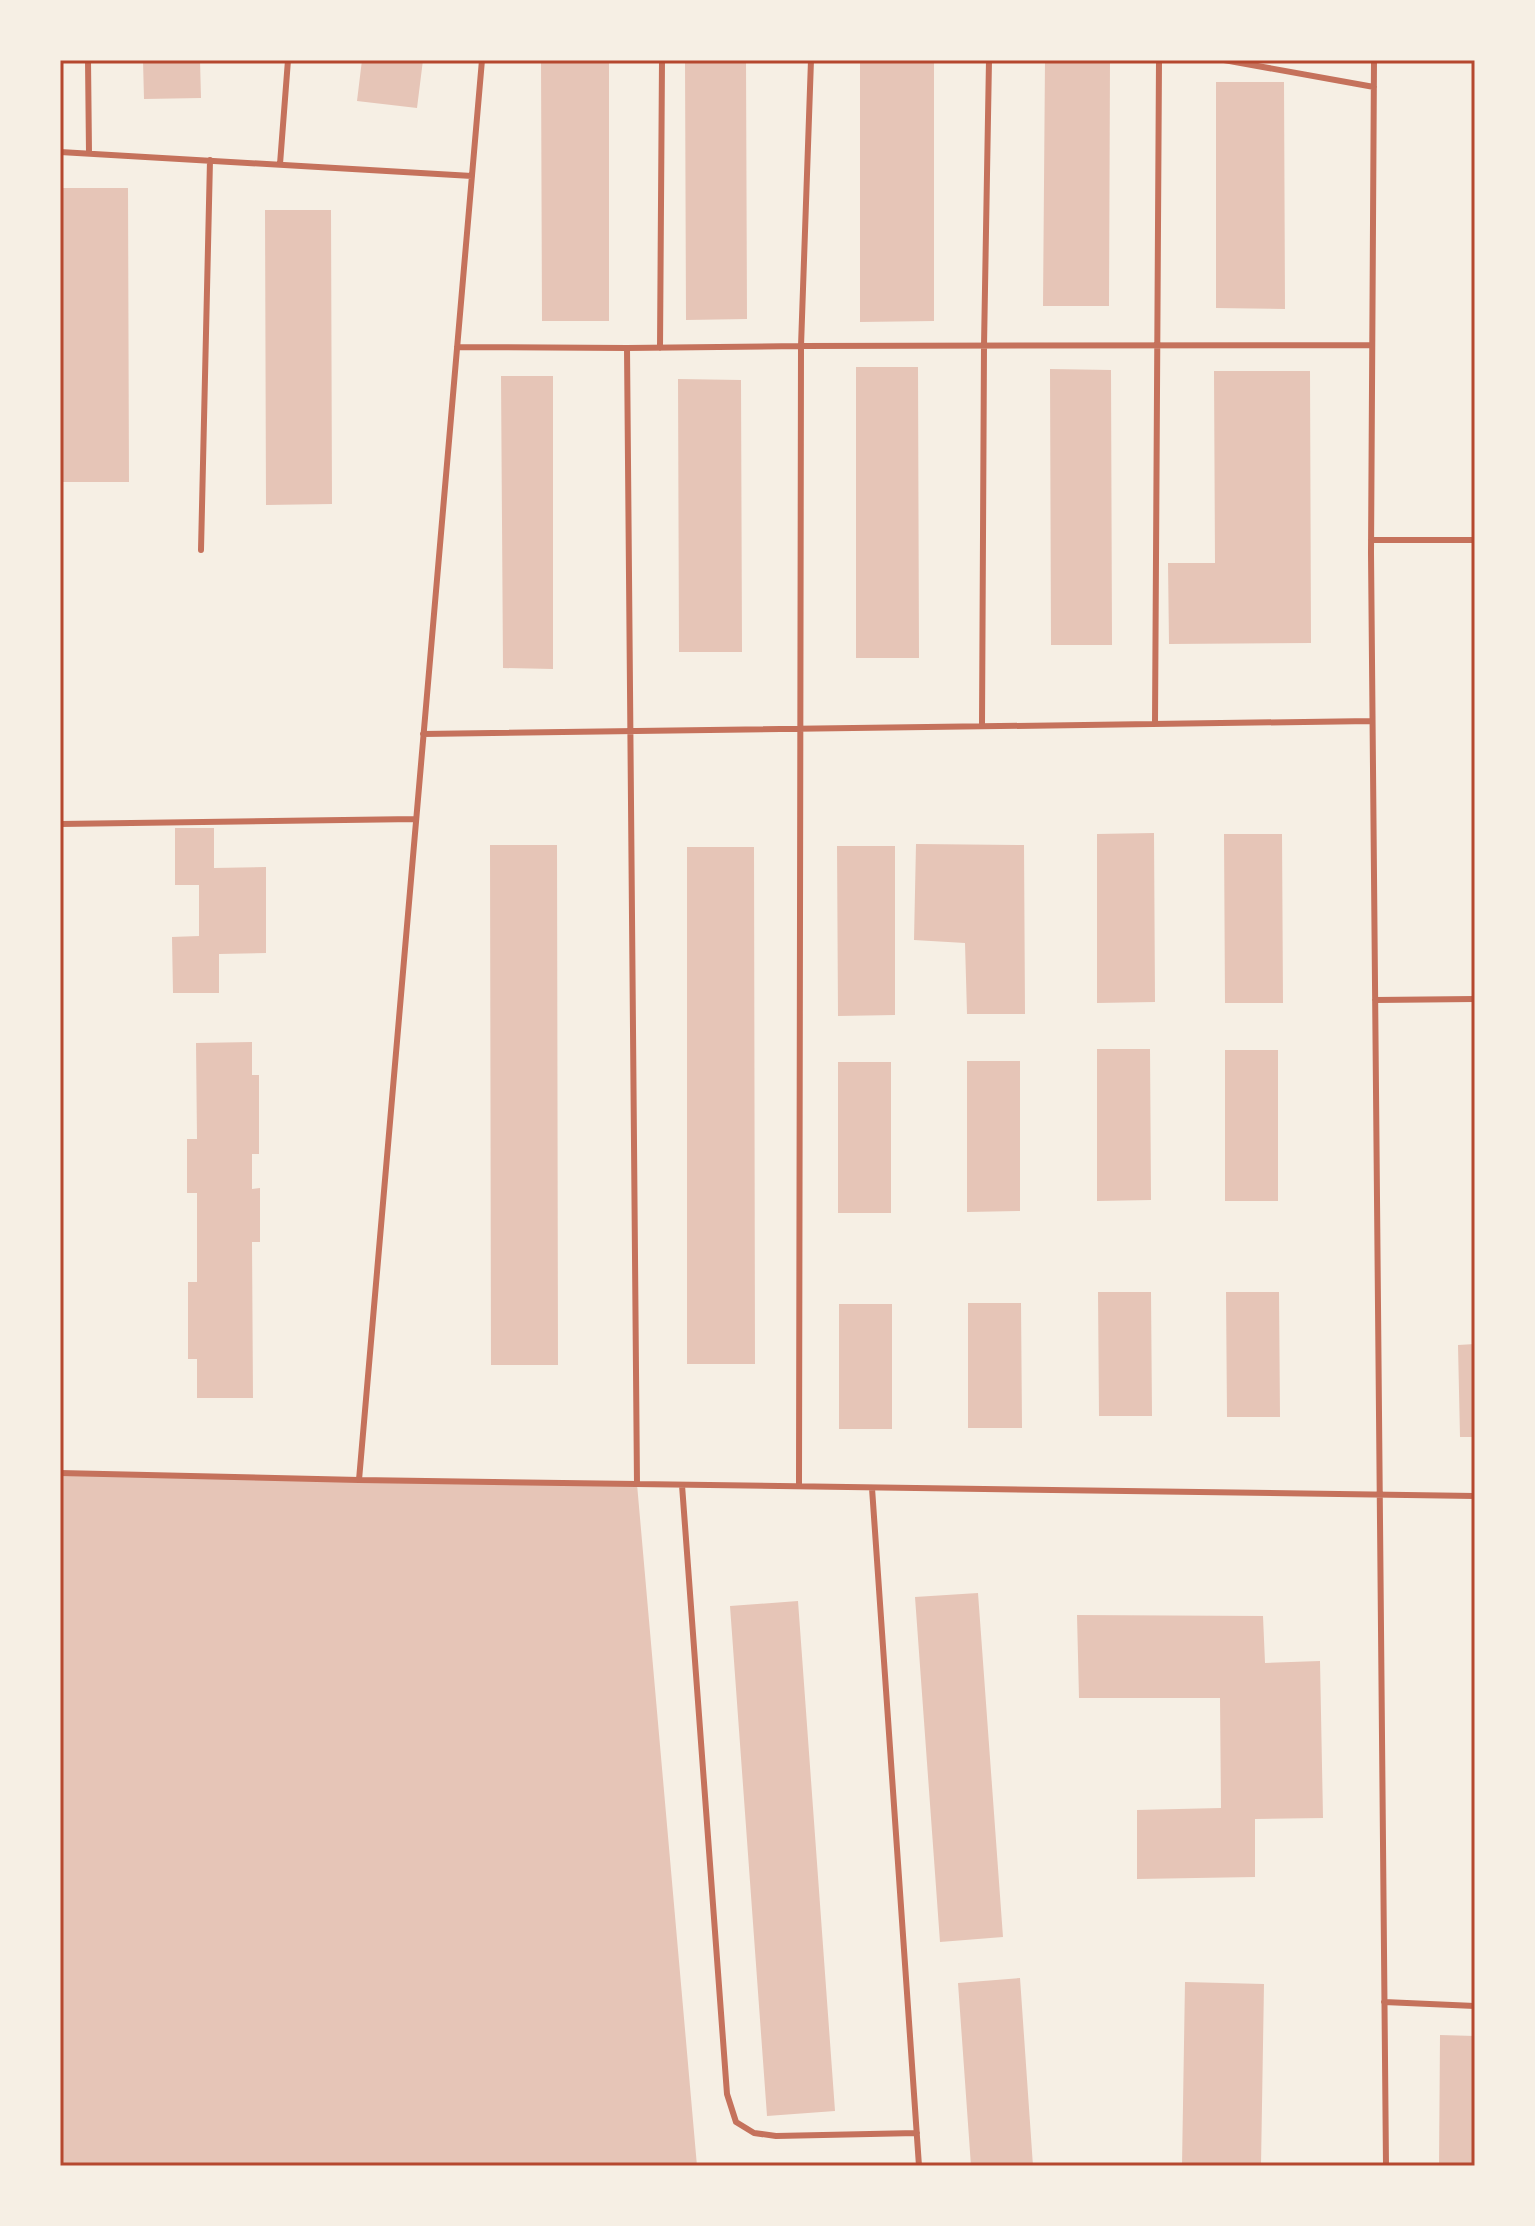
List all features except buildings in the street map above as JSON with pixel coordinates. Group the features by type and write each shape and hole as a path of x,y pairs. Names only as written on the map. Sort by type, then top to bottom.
{"lane":[{"path":"88,60 89,153"},
{"path":"280,164 288,60"},
{"path":"359,1480 482,60"},
{"path":"660,348 662,60"},
{"path":"799,1486 801,346 811,60"},
{"path":"982,726 989,60"},
{"path":"1155,724 1159,60"},
{"path":"1224,60 1374,87"},
{"path":"1374,60 1372,721 1386,2166"},
{"path":"60,152 472,176"},
{"path":"201,550 210,160"},
{"path":"457,347 1372,345"},
{"path":"627,348 637,1484"},
{"path":"1371,540 1475,540"},
{"path":"423,734 1372,721"},
{"path":"60,824 416,819"},
{"path":"1375,1000 1475,999"},
{"path":"60,1473 1475,1496"},
{"path":"682,1485 727,2094 736,2122 754,2133 776,2136 917,2133"},
{"path":"872,1488 919,2166"},
{"path":"1384,2002 1475,2006"}]}
